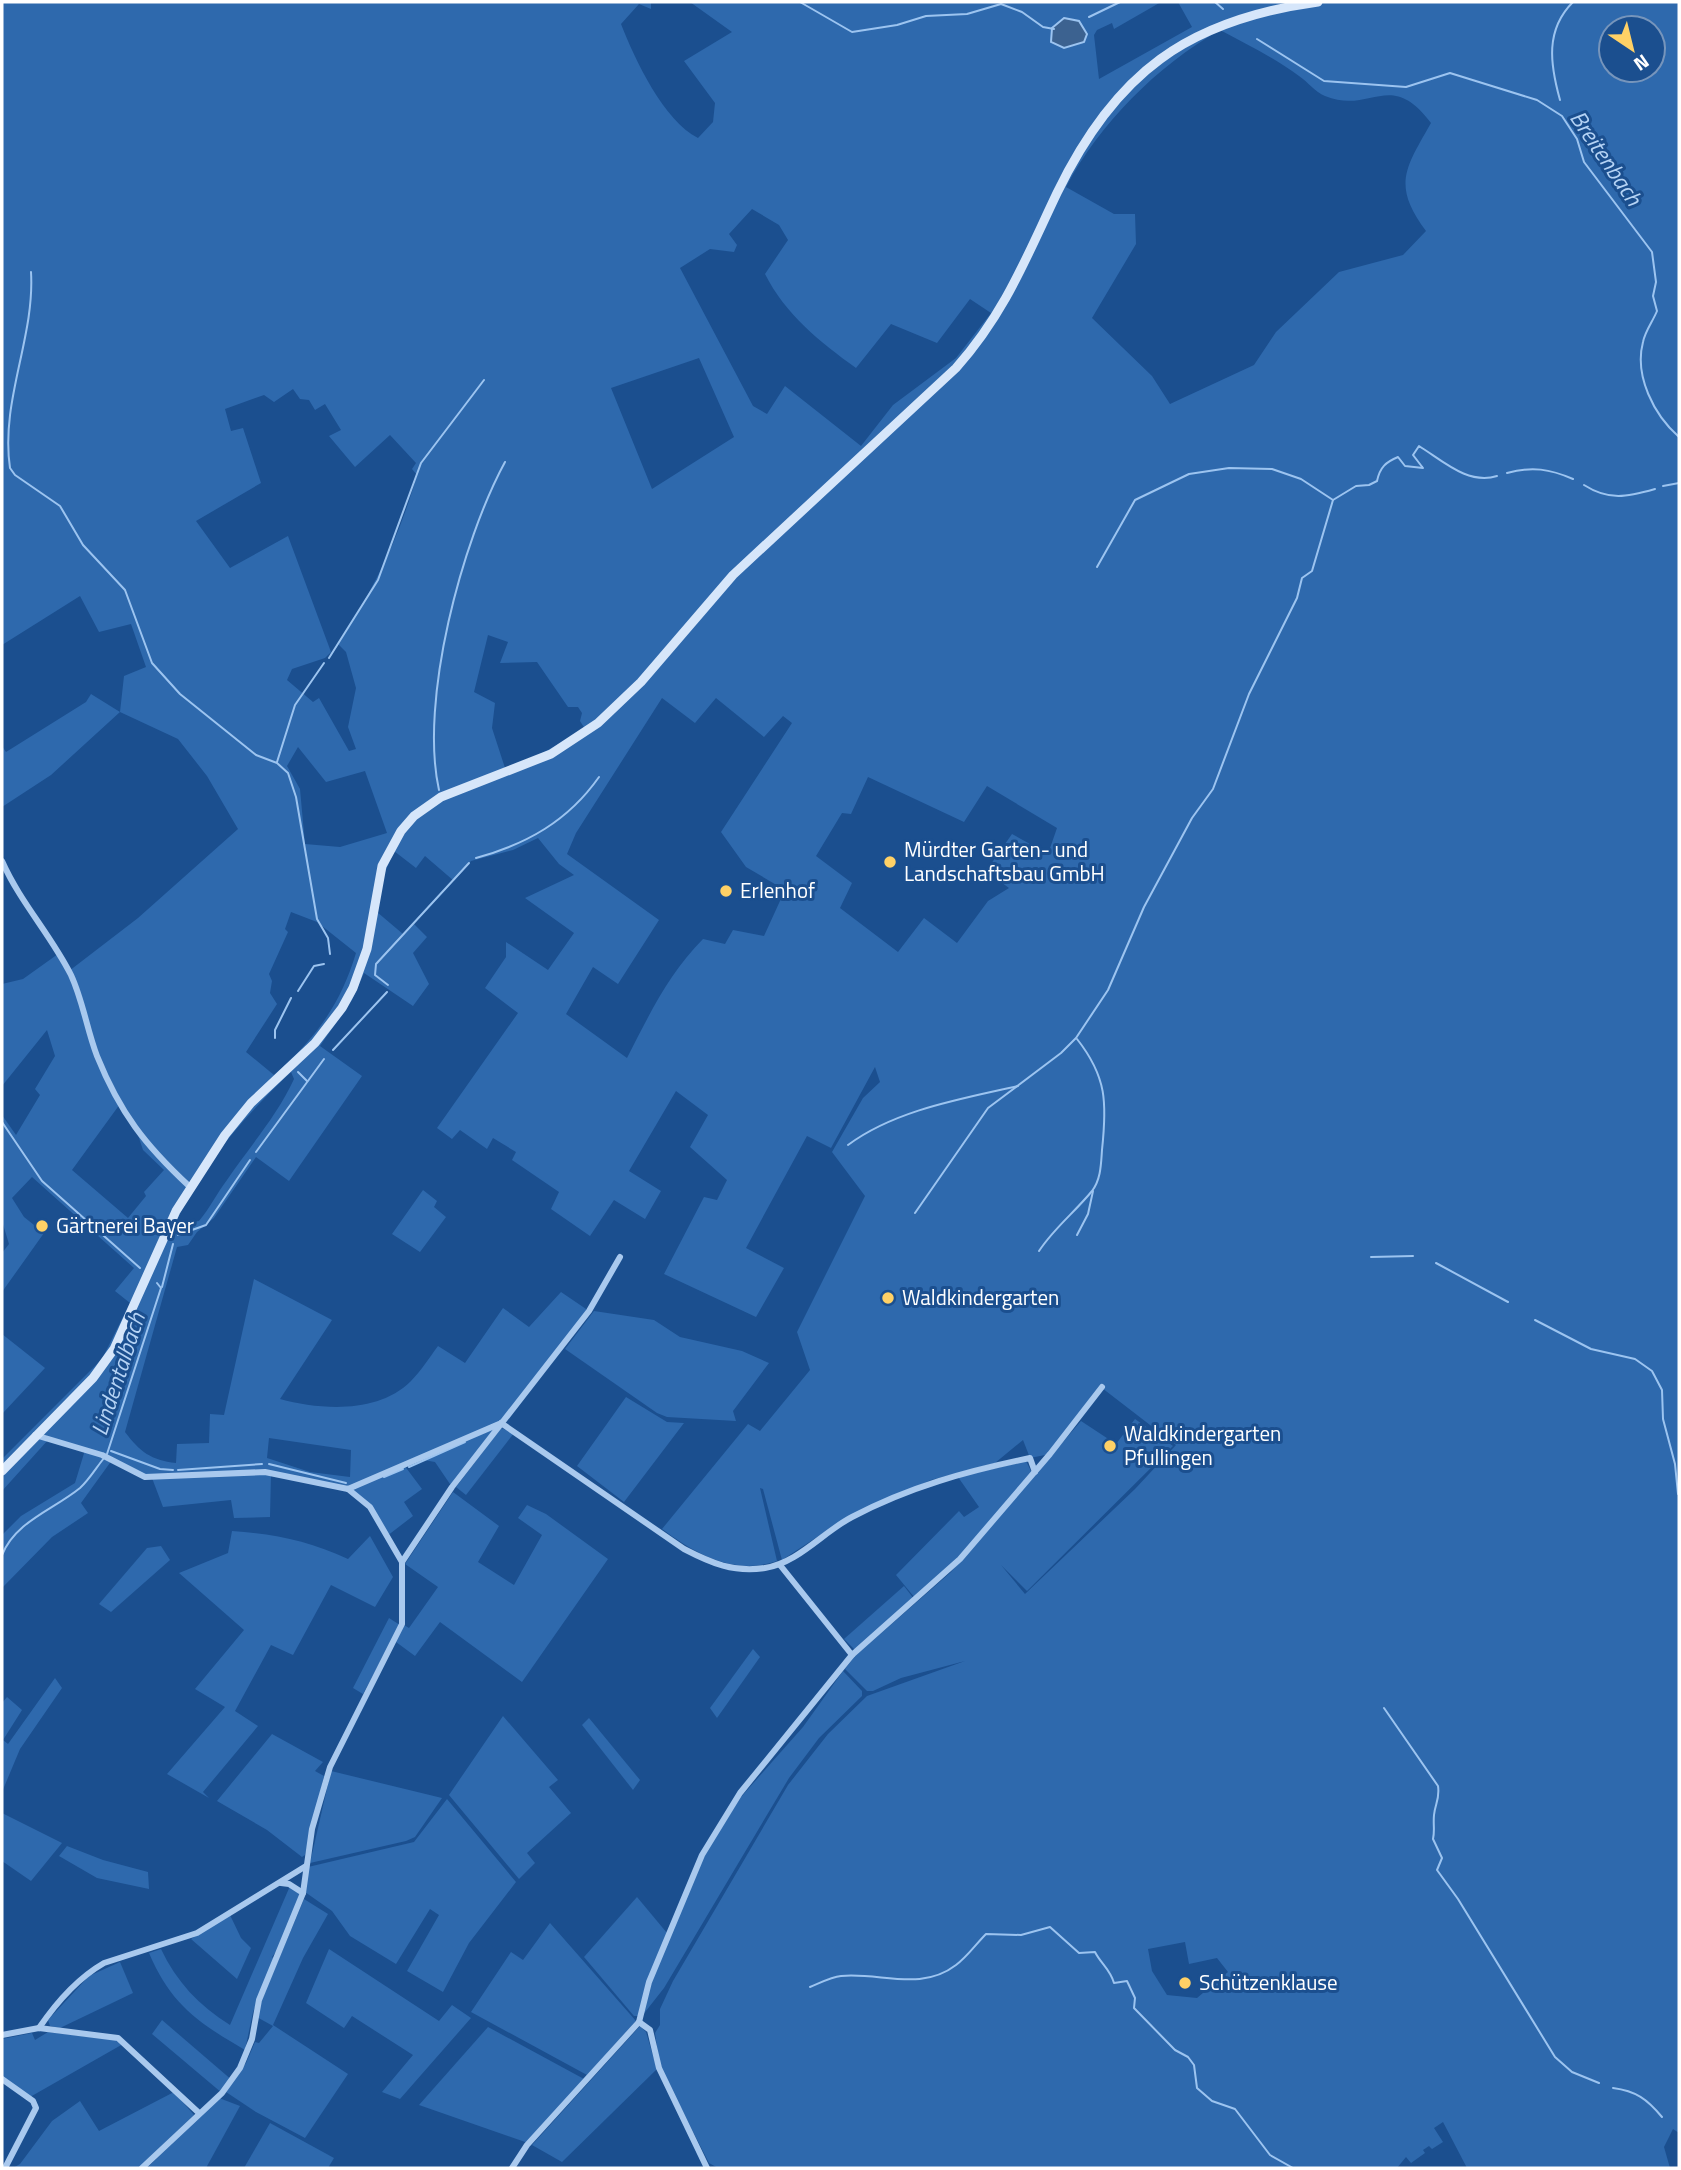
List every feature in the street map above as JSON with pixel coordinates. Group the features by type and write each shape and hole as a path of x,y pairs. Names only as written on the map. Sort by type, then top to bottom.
{"street":[{"path":"2,1471 93,1378 114,1349 189,1186 251,1103 315,1043 353,988 367,949 382,866 394,842 414,816 441,797 464,786 551,754 598,723 641,682 733,575 956,368 981,338 1015,285 1058,191 1091,131 1116,99 1141,74 1188,40 1217,26 1267,10 1318,2"},
{"path":"2,861 73,979 98,1057 128,1120 151,1151 189,1186"},
{"path":"402,1562 501,1423 589,1311 620,1257"},
{"path":"512,2168 527,2145 639,2022 649,1982 702,1855 740,1793 852,1655 952,1567 1035,1472 1102,1387"},
{"path":"348,1489 501,1423"},
{"path":"501,1423 684,1549 710,1563 734,1570 780,1564 850,1518 930,1482 1030,1458 1035,1472"},
{"path":"35,1436 103,1455 145,1477 265,1472 348,1489 369,1507 402,1562 402,1624 330,1767 315,1817 303,1893 259,2000 252,2039 240,2068 222,2093 142,2168"},
{"path":"780,1564 852,1655"},
{"path":"39,2028 61,2000 104,1963 197,1933 306,1866"},
{"path":"281,1883 297,1887 303,1893"},
{"path":"639,2022 650,2030 659,2068 707,2168"},
{"path":"2,2035 39,2028 118,2038 199,2113"},
{"path":"2,2079 33,2101 36,2108 5,2168"}],"shaded area":[{"path":"2,2 651,2 651,9 639,4 621,24 634,55 662,104 686,130 698,138 713,122 715,103 684,61 732,32 690,2 1161,2 1114,29 1112,23 1097,30 1094,35 1099,79 1192,27 1178,2 1679,2 1679,2133 1673,2129 1664,2147 1670,2168 1467,2168 1443,2122 1434,2128 1443,2142 1432,2149 1429,2146 1423,2150 1425,2153 1411,2163 1406,2157 1397,2168 718,2168 709,2163 660,2067 655,2033 660,2025 660,2009 673,1981 788,1785 828,1734 867,1696 965,1661 901,1678 873,1691 867,1691 845,1669 854,1657 951,1572 1081,1421 1116,1444 1135,1419 1173,1446 1027,1591 1001,1565 1025,1594 1135,1489 1176,1445 1102,1388 1050,1454 1030,1458 1023,1440 995,1463 931,1480 849,1516 782,1560 763,1489 760,1488 777,1561 746,1566 716,1560 688,1547 662,1529 748,1424 760,1431 810,1370 797,1332 865,1196 832,1152 863,1098 880,1082 875,1067 831,1148 807,1136 746,1248 784,1268 756,1317 664,1274 704,1197 717,1200 727,1180 690,1147 708,1115 676,1091 629,1171 661,1191 645,1219 614,1200 590,1236 551,1209 559,1192 512,1160 516,1152 493,1138 487,1149 460,1130 452,1139 437,1128 518,1013 485,988 506,957 506,942 548,970 574,933 525,898 574,875 559,864 538,838 513,850 471,861 454,881 425,856 416,868 394,851 383,877 377,912 403,934 414,924 427,937 413,953 429,984 413,1006 364,973 352,1000 320,1046 362,1076 289,1181 256,1157 214,1218 197,1232 188,1245 177,1247 125,1432 147,1454 176,1463 177,1444 209,1443 210,1414 224,1415 254,1279 332,1320 280,1399 331,1407 366,1404 398,1392 422,1369 438,1346 465,1363 503,1308 529,1327 561,1292 589,1311 452,1487 435,1462 418,1459 404,1465 422,1489 404,1502 413,1516 387,1536 370,1507 347,1488 271,1473 270,1517 234,1518 231,1500 163,1507 152,1478 112,1460 81,1503 88,1513 52,1537 2,1588 2,1535 21,1516 75,1483 85,1450 48,1440 2,1491 2,1459 102,1359 130,1303 115,1291 134,1268 32,1177 12,1198 24,1217 44,1233 2,1292 2,1253 9,1244 2,1221 2,1115 16,1135 40,1095 35,1089 55,1056 47,1030 2,1086 2,984 23,979 58,954 69,971 138,918 238,829 207,776 178,739 120,712 124,676 146,667 131,624 99,632 80,596 2,645","holes":["1220,30 1280,63 1325,96 1341,100 1392,95 1404,98 1417,107 1431,123 1414,153 1406,177 1409,201 1426,231 1403,255 1339,272 1276,332 1254,365 1170,404 1152,376 1092,318 1136,244 1135,214 1114,214 1066,187 1080,163 1113,119 1132,98 1174,61","752,209 779,225 788,240 765,274 793,314 829,348 856,368 891,324 937,343 970,299 991,313 956,358 893,405 861,446 785,386 767,414 753,406 680,268 710,249 734,252 737,245 729,234","699,358 734,437 652,489 611,388","293,389 300,399 309,400 315,410 325,404 341,430 329,436 355,467 390,435 416,463 412,469 417,475 394,542 374,583 338,644 346,652 356,688 348,727 356,749 349,751 319,698 313,702 287,680 292,669 325,658 331,652 288,536 230,568 196,521 261,483 243,428 231,431 225,409 264,395 274,402","488,635 508,642 500,663 537,662 568,707 578,707 582,713 580,721 585,729 530,760 505,768 492,728 495,703 474,692","662,698 695,723 716,698 764,737 783,716 792,723 721,832 746,867 785,890 764,936 733,930 725,944 703,939 670,980 627,1058 566,1014 593,967 618,984 659,920 567,854 576,833","298,747 326,782 365,771 387,833 340,847 305,844 300,789 287,766","868,777 964,822 987,786 1057,828 1048,854 1012,834 986,871 1009,888 988,901 957,943 924,918 898,952 840,908 852,883 816,856 842,813 851,814","291,912 317,922 356,953 334,1005 314,1035 274,1075 246,1052 277,1004 270,993 272,981 269,974 288,932 285,929","291,1072 294,1079 280,1106 203,1216 199,1221 175,1225 197,1182 225,1143","120,1104 137,1132 143,1150 164,1170 144,1192 146,1196 128,1218 72,1170","269,1438 351,1450 350,1477 310,1472 267,1458","1185,1942 1189,1964 1217,1958 1228,1972 1197,1998 1167,1995 1152,1971 1148,1949"]},
{"path":"1064,18 1079,21 1087,34 1084,42 1064,48 1051,42 1052,28"},
{"path":"91,694 120,712 51,775 2,807 2,746 6,752 86,702"},
{"path":"423,1190 437,1201 434,1207 446,1217 420,1252 392,1234"},
{"path":"594,1311 654,1320 680,1337 742,1351 769,1363 733,1411 736,1421 667,1417 657,1413 565,1349"},
{"path":"2,1334 45,1368 2,1414"},
{"path":"626,1397 667,1422 684,1423 624,1502 577,1466"},
{"path":"501,1428 514,1433 466,1495 456,1487"},
{"path":"1026,1461 1032,1473 953,1565 915,1598 896,1575 959,1511 964,1517 979,1507 958,1477"},
{"path":"453,1492 499,1526 478,1562 514,1585 542,1535 518,1518 527,1505 546,1514 608,1559 522,1682 440,1622 415,1656 396,1642 404,1625 409,1628 438,1587 405,1564"},
{"path":"232,1531 292,1539 348,1559 370,1536 393,1577 375,1607 331,1585 293,1655 271,1645 235,1711 258,1726 203,1792 209,1798 167,1774 225,1707 195,1689 244,1630 179,1573 228,1553"},
{"path":"161,1546 170,1560 111,1612 99,1604 147,1548"},
{"path":"904,1586 914,1599 855,1650 844,1639"},
{"path":"389,1618 400,1625 363,1694 353,1688"},
{"path":"753,1649 760,1657 717,1718 710,1708"},
{"path":"843,1671 862,1691 862,1696 819,1738 789,1778 664,1988 642,2016 651,1982 705,1854 741,1797 803,1727"},
{"path":"55,1678 62,1688 20,1749 2,1792 2,1703 7,1697 22,1710 3,1740 8,1744"},
{"path":"503,1716 558,1780 549,1787 571,1813 527,1853 535,1863 519,1879 449,1795"},
{"path":"589,1718 640,1780 633,1790 582,1725"},
{"path":"272,1734 323,1762 315,1771 324,1776 305,1855 302,1857 267,1830 217,1801"},
{"path":"331,1771 442,1798 415,1837 310,1863"},
{"path":"447,1799 516,1882 469,1943 443,1992 407,1971 439,1915 430,1909 396,1964 350,1936 332,1911 305,1892 308,1867 414,1842"},
{"path":"2,1813 62,1843 31,1881 2,1861"},
{"path":"67,1846 103,1860 148,1872 149,1889 97,1878 59,1856"},
{"path":"290,1886 300,1894 278,1949 272,1957 274,1959 253,2012 245,2050 188,2011 167,1986 149,1953 161,1949 190,1992 208,2010 230,2025"},
{"path":"637,1897 667,1933 638,2016 634,2016 584,1957"},
{"path":"304,1899 328,1914 303,1958 273,2025 348,2074 305,2138 256,2112 226,2092 246,2063 255,2042 259,2043 273,2026 255,2016"},
{"path":"230,1915 241,1938 251,1948 237,1979 191,1939"},
{"path":"550,1923 636,2021 587,2075 471,2012 511,1952 523,1960"},
{"path":"329,1949 439,2021 452,2005 471,2018 400,2099 382,2092 413,2055 352,2016 344,2028 306,2003"},
{"path":"120,1962 133,1993 60,2028 50,2026 48,2020 89,1976"},
{"path":"162,2020 233,2081 222,2093 152,2034"},
{"path":"640,2026 646,2032 657,2069 562,2162 532,2145"},
{"path":"488,2027 584,2079 528,2143 419,2105"},
{"path":"48,2032 116,2040 123,2044 30,2097 2,2077 2,2039 32,2033 35,2040"},
{"path":"174,2092 194,2115 139,2168 13,2168 20,2164 52,2121 80,2101 99,2131"},
{"path":"219,2098 240,2106 206,2168 147,2168"},
{"path":"270,2123 334,2158 328,2168 244,2168"}],"waterway":[{"path":"800,2 852,32 897,25 926,16 967,14 1001,4 1022,12 1043,27 1054,29"},
{"path":"1089,17 1120,2"},
{"name":"Breitenbach","path":"1215,2 1223,9"},
{"path":"1560,100 1552,48 1558,24 1573,2"},
{"name":"Breitenbach","path":"1257,39 1324,81 1406,87 1450,73 1537,100 1562,116 1577,139 1584,162 1652,252 1656,282 1653,296 1657,311 1644,338 1641,368 1654,406 1679,437"},
{"path":"31,272 28,321 10,418 10,468 15,475 60,506 83,545 125,590 152,663 180,694 256,755 277,763 288,773 296,797 317,919 328,938 330,954"},
{"path":"329,658 378,580 421,463 484,380"},
{"path":"915,1213 988,1108 1061,1053 1076,1038 1108,990 1144,907 1192,818 1213,789 1249,694 1297,598 1302,578 1312,571 1333,500 1356,486 1377,481 1384,466 1398,457 1405,466 1423,468 1413,455 1419,446 1466,474 1486,478 1497,476"},
{"path":"439,790 434,754 435,712 448,622 474,534 505,462"},
{"path":"1097,567 1135,500 1189,474 1229,468 1272,469 1301,479 1333,500"},
{"path":"1507,473 1541,470 1573,479"},
{"path":"1663,486 1679,483"},
{"path":"1584,485 1602,494 1618,496 1655,489"},
{"path":"277,762 295,705 324,663"},
{"path":"476,858 512,846 545,829 574,806 599,777"},
{"path":"388,985 375,975 376,964 469,863"},
{"path":"298,991 314,966 324,964"},
{"path":"333,1050 387,992"},
{"path":"275,1038 275,1030 291,998"},
{"path":"1039,1251 1092,1191 1100,1171 1103,1091 1094,1066 1077,1039"},
{"path":"256,1152 324,1059"},
{"path":"298,1072 307,1081"},
{"path":"848,1145 866,1133 907,1114 1018,1086"},
{"name":"Lindentalbach","path":"2,1122 42,1181 140,1268"},
{"path":"178,1235 206,1225 250,1160"},
{"path":"1077,1235 1088,1214 1093,1191"},
{"path":"162,1287 173,1244"},
{"path":"1371,1257 1413,1256"},
{"path":"1436,1263 1508,1302"},
{"name":"Lindentalbach","path":"107,1454 161,1288 157,1283"},
{"path":"1535,1320 1591,1349 1635,1359 1652,1371 1662,1390 1663,1419 1675,1464 1678,1494"},
{"path":"409,1467 465,1442"},
{"path":"111,1451 160,1469 173,1470"},
{"name":"Lindentalbach","path":"2,1555 16,1533 80,1488 104,1458"},
{"path":"178,1470 262,1464"},
{"path":"269,1464 346,1483"},
{"path":"384,1477 403,1469"},
{"path":"1384,1708 1438,1786 1433,1839 1442,1858 1437,1870 1458,1899 1555,2057 1572,2072 1599,2083"},
{"path":"810,1987 841,1976 929,1978 956,1965 986,1934 1021,1935 1050,1927 1079,1953 1095,1952 1114,1983 1127,1981 1135,1998 1134,2008 1175,2050 1188,2057 1194,2065 1197,2088 1212,2101 1235,2109 1270,2155 1293,2168"},
{"path":"1613,2088 1640,2097 1662,2117"}],"place":[{"name":"Mürdter Garten- und Landschaftsbau GmbH","path":"890,862"},
{"name":"Erlenhof","path":"726,891"},
{"name":"Gärtnerei Bayer","path":"42,1226"},
{"name":"Waldkindergarten","path":"888,1298"},
{"name":"Waldkindergarten Pfullingen","path":"1110,1446"},
{"name":"Schützenklause","path":"1185,1983"}]}
